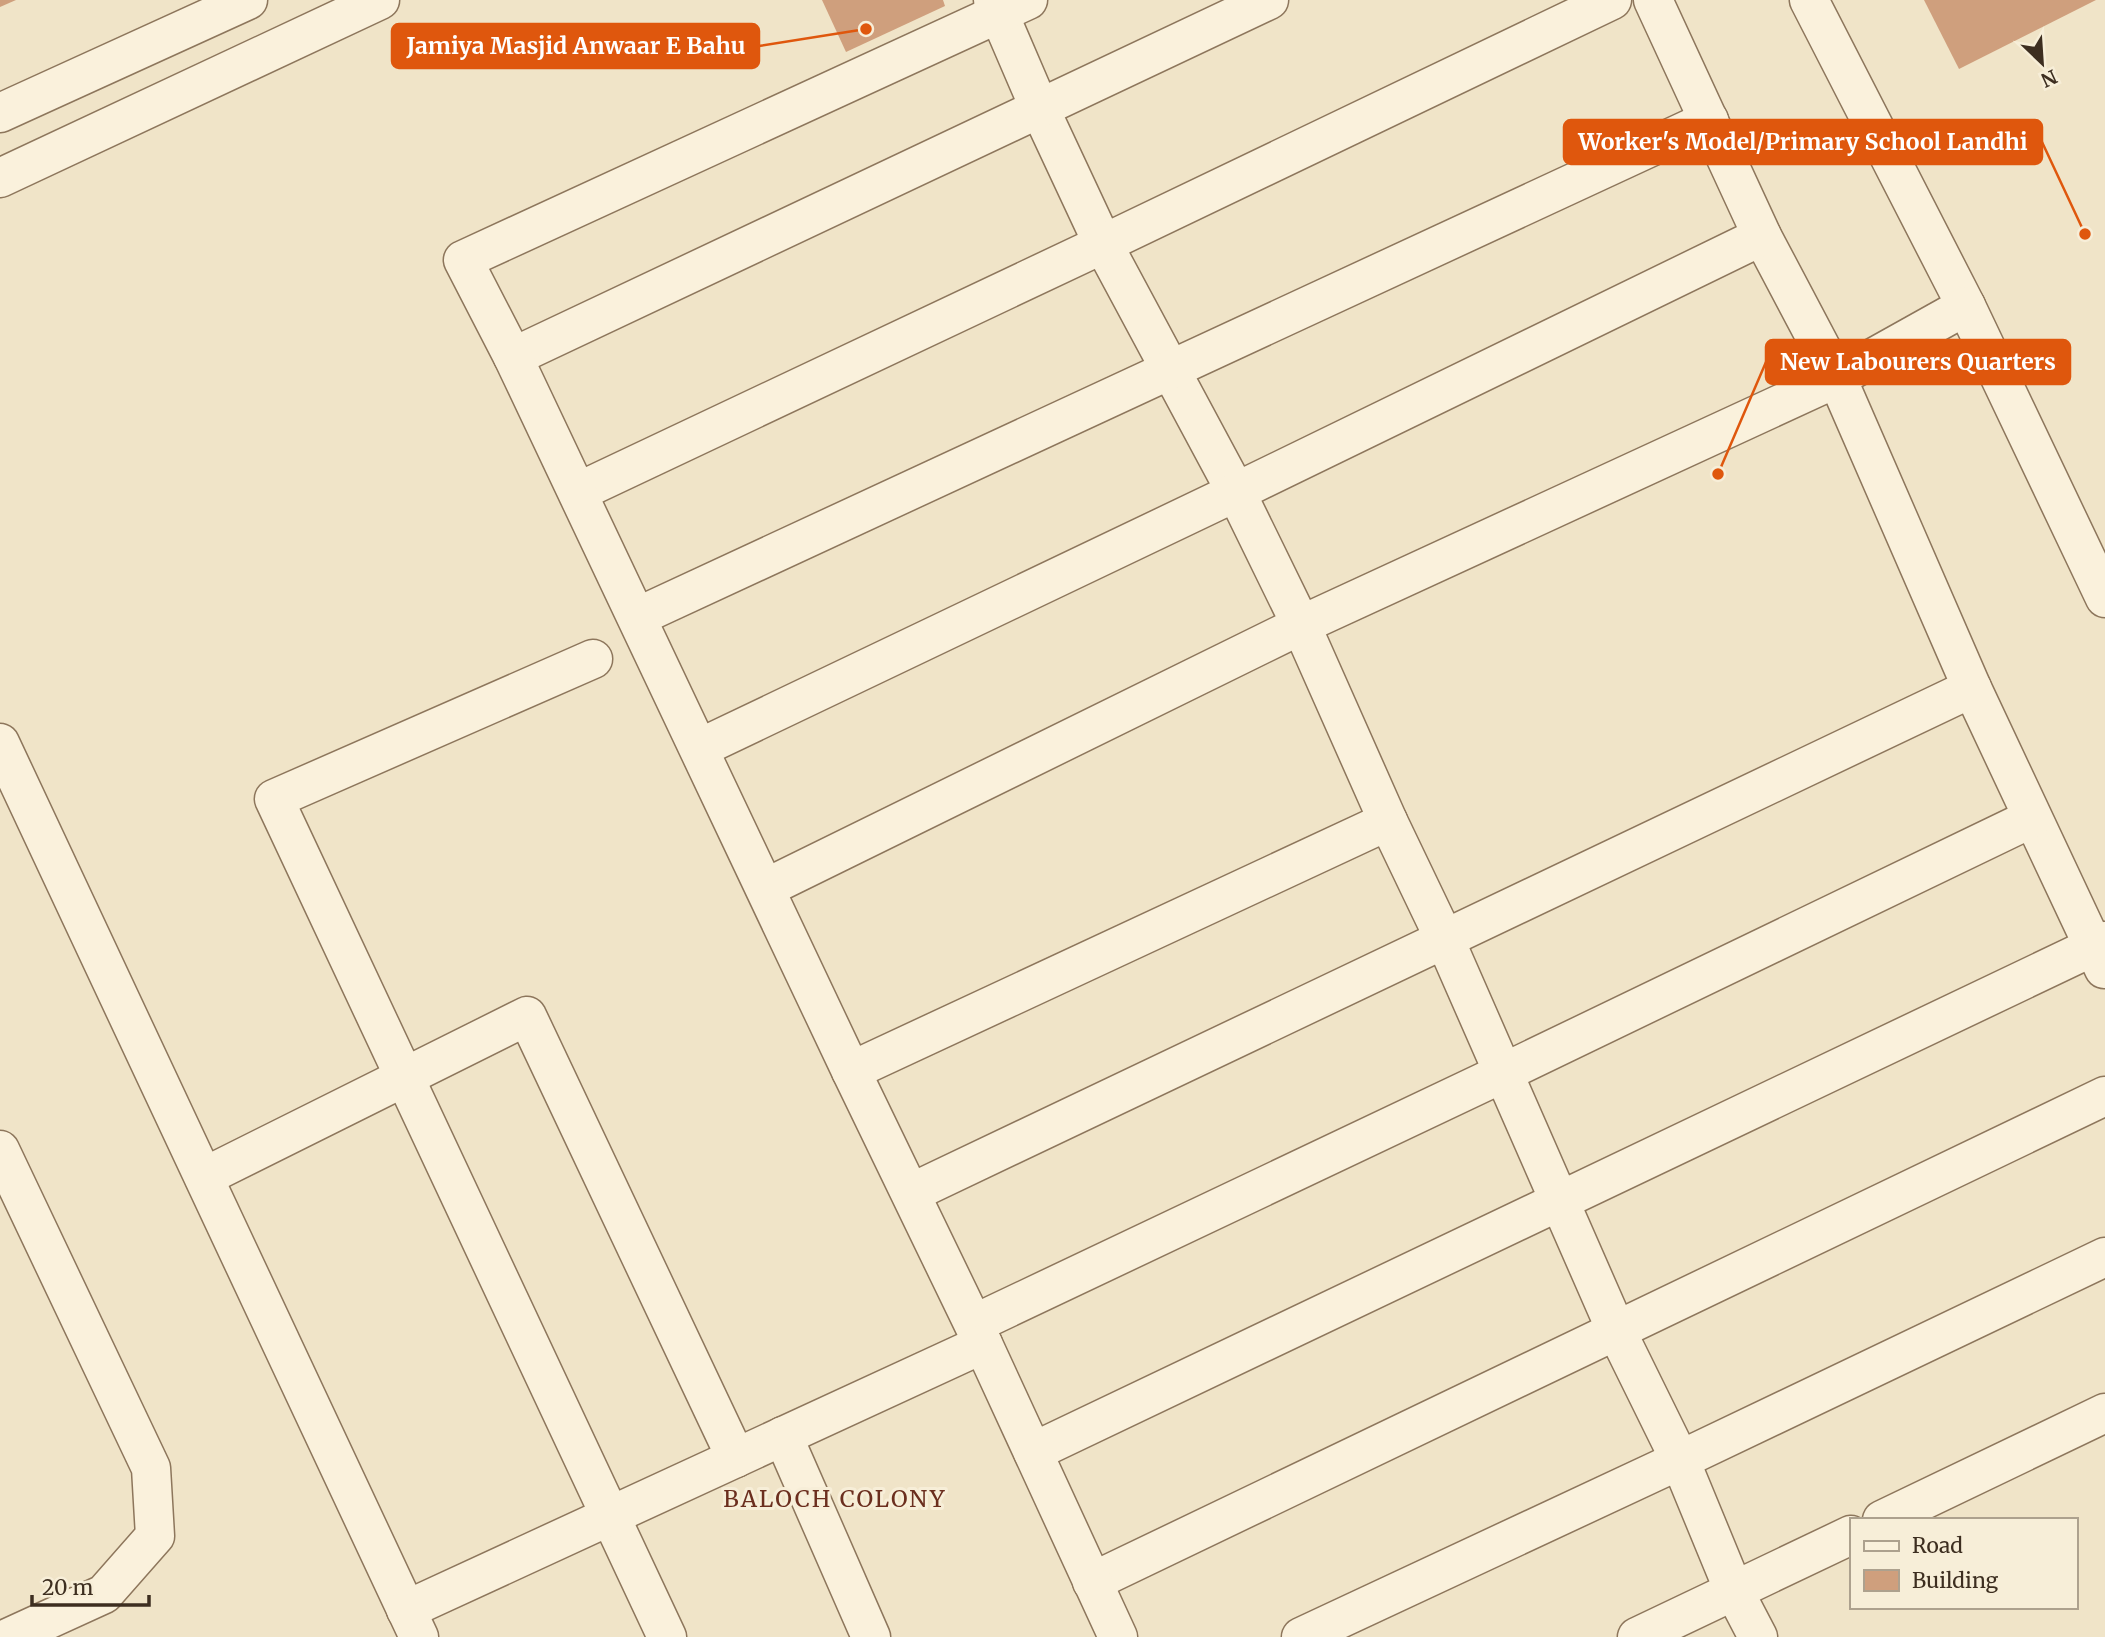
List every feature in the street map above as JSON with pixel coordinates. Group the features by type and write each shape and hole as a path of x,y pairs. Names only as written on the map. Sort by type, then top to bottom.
{"street":[{"path":"0,113 248,0"},
{"path":"0,178 380,0"},
{"path":"513,357 1269,0"},
{"path":"578,492 1612,0"},
{"path":"1033,1452 1559,1200 2102,953 2032,818 1972,688 1837,378 1762,236 1653,0"},
{"path":"1809,0 1966,306 2105,598"},
{"path":"1118,1637 979,1334 851,1072 578,492 463,260 1007,4 1039,107 1103,244 1236,492 1301,625 1388,821 1445,940 1616,1330 1680,1460 1734,1591 1758,1637"},
{"path":"637,617 1709,120"},
{"path":"700,748 1236,492 1762,236"},
{"path":"766,888 1301,625 1837,378 1966,306"},
{"path":"593,659 274,799 667,1637"},
{"path":"911,1193 1972,688"},
{"path":"0,743 412,1624 610,1516 783,1436 979,1334 1503,1073 2032,818"},
{"path":"851,1072 1388,821"},
{"path":"204,1177 527,1016 736,1458"},
{"path":"1092,1582 2105,1096"},
{"path":"0,1150 151,1468 155,1536 104,1594 10,1637"},
{"path":"1301,1637 1680,1460 2105,1256"},
{"path":"1886,1518 2105,1413"},
{"path":"783,1436 871,1637"},
{"path":"1637,1637 1850,1535"}],"building":[{"path":"0,0 16,0 0,7"},
{"path":"822,0 943,0 945,6 846,52"},
{"path":"1924,0 2096,0 1959,69"}],"place":[{"name":"Jamiya Masjid Anwaar E Bahu","path":"866,29"},
{"name":"Worker's Model/Primary School Landhi","path":"2085,234"},
{"name":"New Labourers Quarters","path":"1718,474"}],"district":[{"name":"BALOCH COLONY","path":"835,1499"}]}
